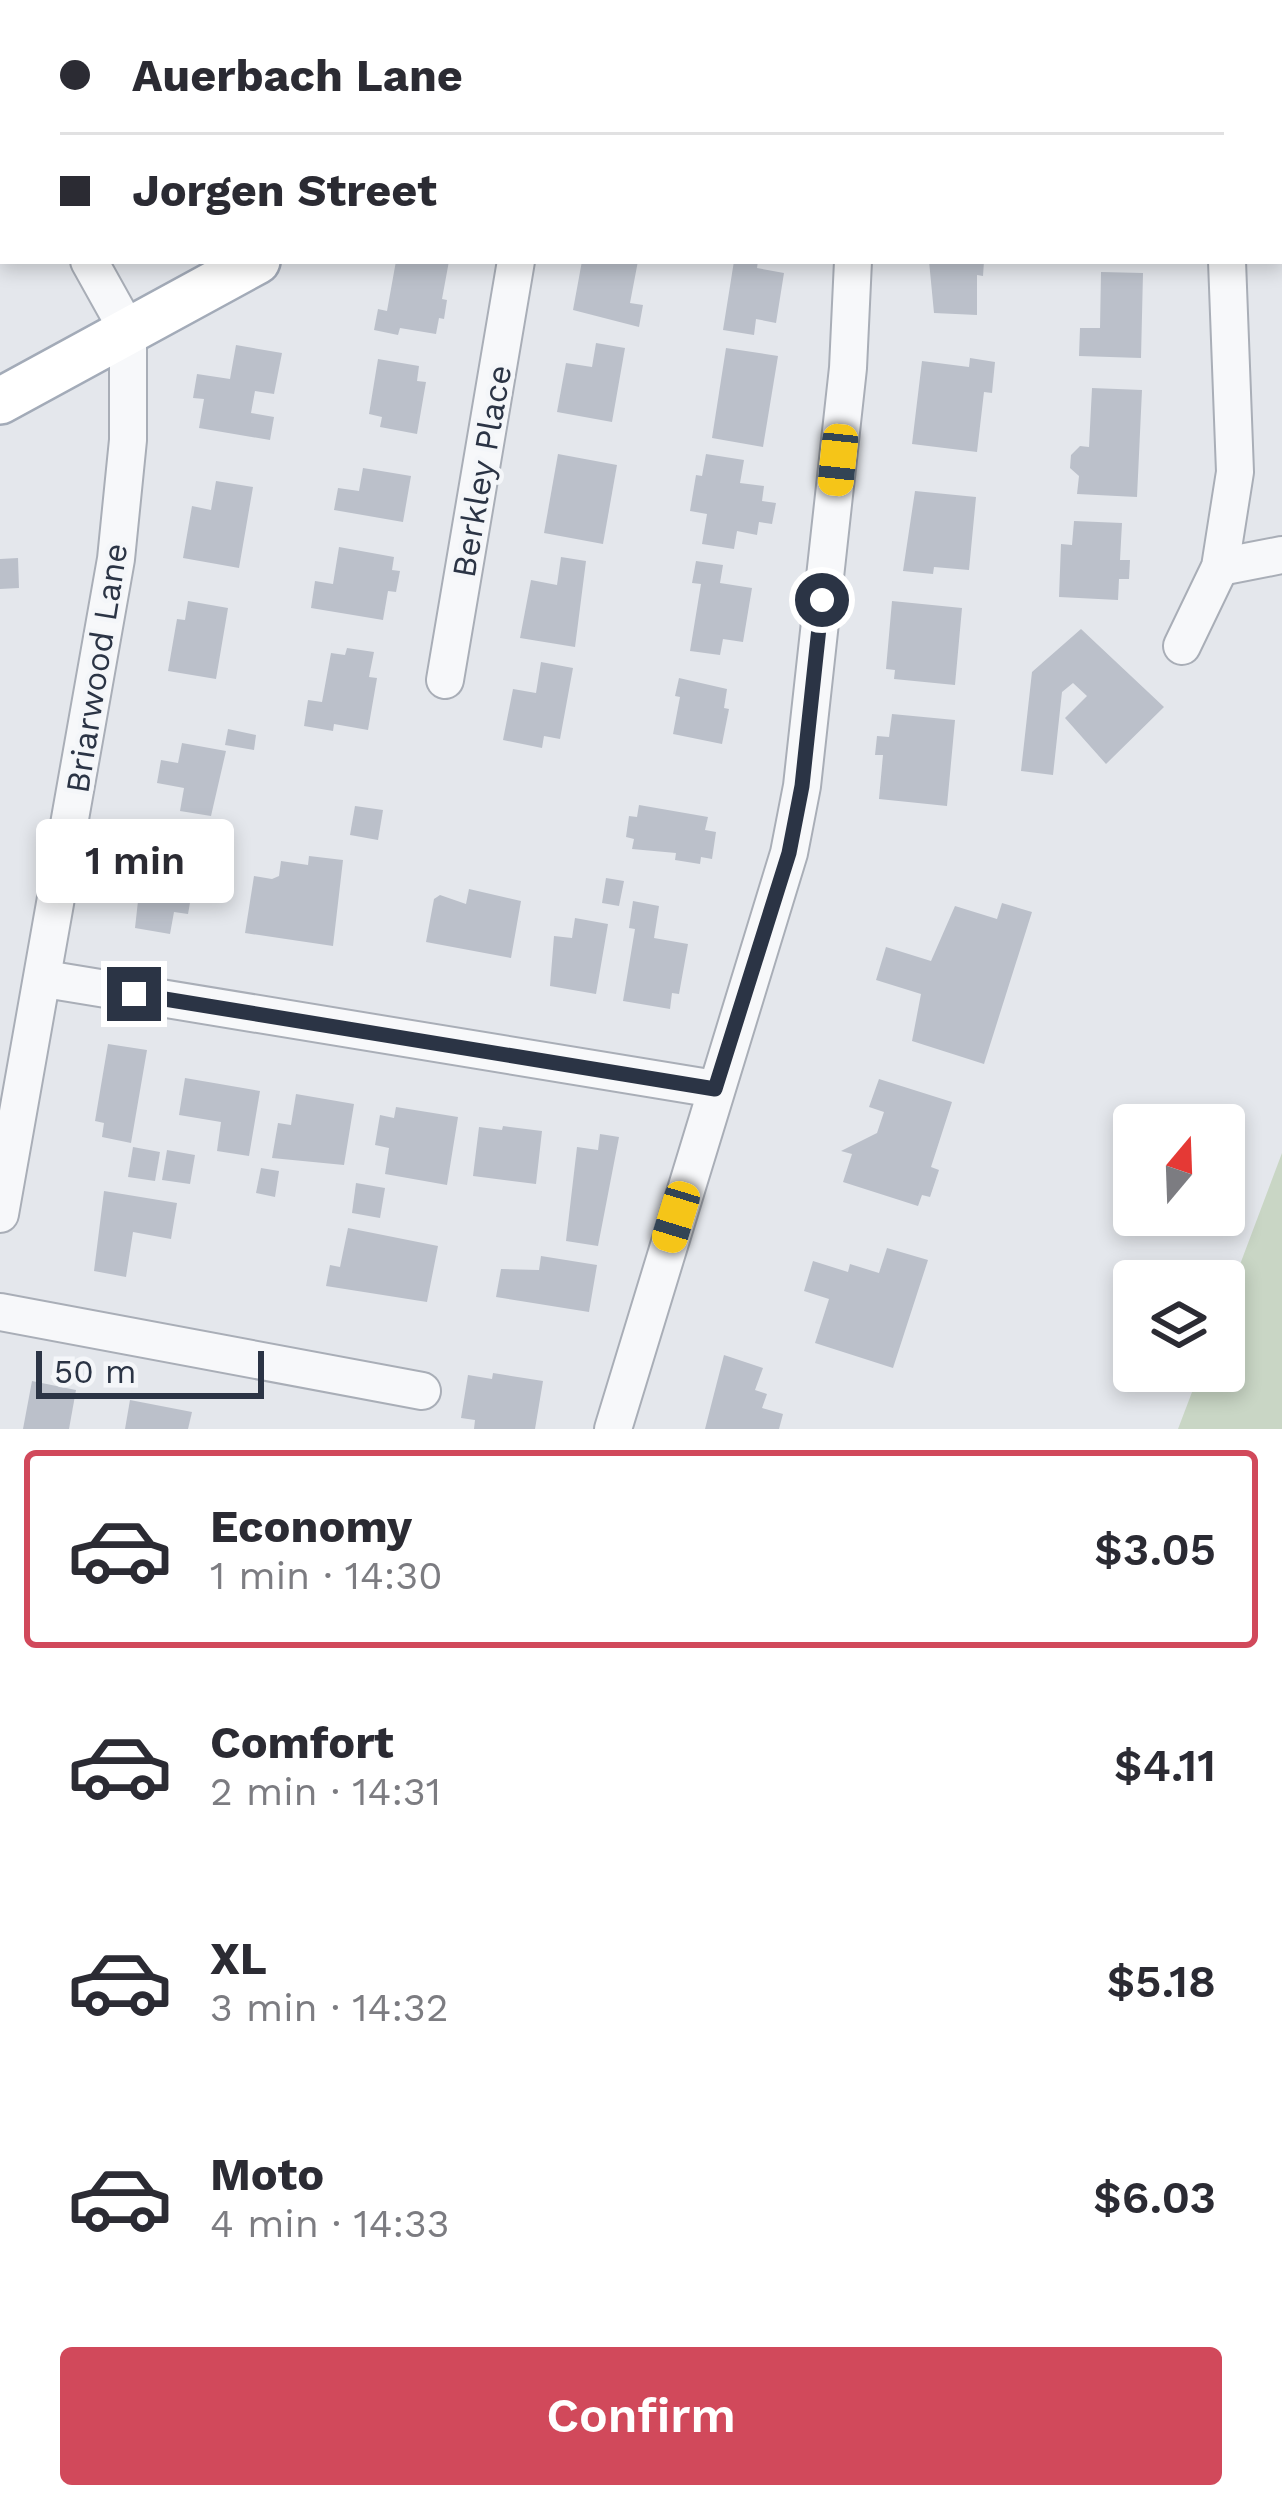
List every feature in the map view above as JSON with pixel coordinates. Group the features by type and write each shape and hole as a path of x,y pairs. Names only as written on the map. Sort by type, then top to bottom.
{"main road":[{"path":"0,401 251,264"}],"street":[{"path":"91,264 128,331"},
{"name":"Berkley Place","path":"445,680 515,264"},
{"path":"613,1429 789,853 802,786 848,368 853,264"},
{"path":"1183,646 1220,567 1235,472 1227,264"},
{"name":"Briarwood Lane","path":"0,1214 116,559 128,440 128,331"},
{"path":"1220,567 1282,555"},
{"path":"45,979 715,1089"},
{"path":"0,1312 422,1391"}],"green space":[{"path":"1282,1153 1282,1429 1178,1429 1192,1392 1245,1392 1242,1260"}],"building":[{"path":"395,264 448,264 442,299 447,300 444,319 439,318 436,334 400,328 398,335 374,330 378,309 387,311"},
{"path":"581,264 637,264 630,303 643,305 639,327 573,310"},
{"path":"734,264 758,264 757,268 784,273 776,323 756,319 754,335 723,330"},
{"path":"929,264 984,264 983,276 977,275 977,315 934,313"},
{"path":"1101,272 1143,273 1141,358 1079,356 1080,328 1100,328"},
{"path":"596,343 625,348 612,422 557,412 566,363 592,367"},
{"path":"236,345 282,353 274,394 255,391 251,413 274,417 270,440 199,428 204,399 193,398 197,374 230,379"},
{"path":"726,348 778,356 763,447 712,438"},
{"path":"970,358 995,362 992,393 984,392 977,452 912,444 922,361 969,367"},
{"path":"378,359 419,366 417,381 426,382 417,434 380,427 382,417 369,414"},
{"path":"1092,388 1142,390 1137,497 1077,494 1079,476 1070,468 1071,455 1080,446 1089,447"},
{"path":"558,454 617,465 603,544 544,533"},
{"path":"706,454 744,460 740,483 764,486 762,501 776,503 772,524 759,522 757,535 737,531 734,549 702,544 707,514 690,511 696,475 702,476"},
{"path":"363,468 411,476 403,522 334,510 338,488 359,491"},
{"path":"216,481 253,487 239,568 183,558 192,506 211,510"},
{"path":"915,491 976,497 969,570 903,571"},
{"path":"1074,521 1122,523 1120,560 1130,560 1129,579 1119,579 1118,600 1059,597 1061,544 1072,545"},
{"path":"339,547 394,557 392,570 400,571 396,592 388,591 383,620 311,608 315,581 333,584"},
{"path":"561,557 586,561 575,647 520,638 531,580 557,585"},
{"path":"18,558 19,588 0,589 0,559"},
{"path":"696,561 723,565 720,583 752,588 743,642 723,639 720,655 690,651 701,584 692,583"},
{"path":"188,601 228,608 216,679 168,671 177,619 185,620"},
{"path":"892,601 962,608 955,685 894,679 895,670 886,669"},
{"path":"1081,629 1164,707 1106,764 1065,718 1087,696 1073,683 1062,692 1053,775 1021,771 1032,672"},
{"path":"347,648 374,652 369,677 377,678 368,730 334,724 333,731 304,726 308,700 322,702 331,653 345,655"},
{"path":"541,662 573,668 560,739 544,736 542,748 503,740 513,689 536,693"},
{"path":"679,678 727,689 724,708 729,709 722,744 673,734"},
{"path":"892,714 955,720 947,806 879,799 883,755 875,755 877,736 889,737"},
{"path":"228,729 256,735 254,750 225,745"},
{"path":"182,743 226,751 211,816 180,811 184,788 157,783 161,760 178,763"},
{"path":"639,805 708,817 705,830 716,832 712,859 701,857 700,864 675,860 676,853 632,849 634,839 626,837 629,816 637,817"},
{"path":"355,806 383,810 378,840 350,835"},
{"path":"153,826 202,835 188,914 174,912 170,934 135,928 144,847 149,848"},
{"path":"309,856 343,860 333,946 245,933 254,876 272,879 279,876 281,861 308,865"},
{"path":"606,878 624,881 619,906 602,903"},
{"path":"469,889 521,901 511,958 426,942 434,899 440,895 466,904"},
{"path":"633,901 659,906 654,938 688,944 679,994 672,993 670,1009 623,1001 635,929 629,928"},
{"path":"1002,903 1032,912 984,1064 912,1041 921,994 876,980 886,947 931,961 955,906 997,919"},
{"path":"575,918 608,924 596,994 550,986 554,936 572,938"},
{"path":"108,1044 147,1050 131,1143 102,1137 104,1123 95,1121"},
{"path":"185,1078 260,1091 249,1156 217,1151 221,1122 179,1115"},
{"path":"879,1079 952,1102 931,1167 939,1170 930,1197 922,1195 918,1206 843,1182 852,1154 841,1151 877,1133 884,1112 869,1107"},
{"path":"296,1094 354,1104 344,1165 272,1158 278,1123 291,1125"},
{"path":"396,1107 458,1117 447,1185 385,1174 389,1148 375,1145 380,1115 394,1118"},
{"path":"503,1126 542,1131 536,1184 473,1176 479,1127 502,1130"},
{"path":"600,1134 619,1137 598,1246 566,1241 577,1147 598,1150"},
{"path":"133,1147 160,1152 155,1181 128,1177"},
{"path":"167,1150 195,1155 190,1184 162,1180"},
{"path":"261,1168 279,1171 275,1197 256,1193"},
{"path":"356,1183 385,1188 380,1218 352,1213"},
{"path":"104,1191 177,1203 171,1239 133,1232 126,1277 94,1271"},
{"path":"348,1228 438,1246 427,1302 326,1286 330,1265 340,1267"},
{"path":"887,1248 928,1260 893,1368 815,1343 829,1299 804,1291 813,1261 848,1272 850,1264 879,1273"},
{"path":"541,1256 597,1265 589,1312 496,1297 501,1269 539,1270"},
{"path":"724,1355 763,1368 755,1390 767,1394 762,1408 783,1414 779,1429 705,1429"},
{"path":"493,1373 543,1381 535,1429 474,1429 475,1420 461,1418 468,1375 492,1379"},
{"path":"32,1381 76,1390 69,1429 23,1429"},
{"path":"130,1400 192,1412 188,1429 125,1429"}],"route":[{"path":"134,994 715,1089 789,853 802,786 822,600"}]}
